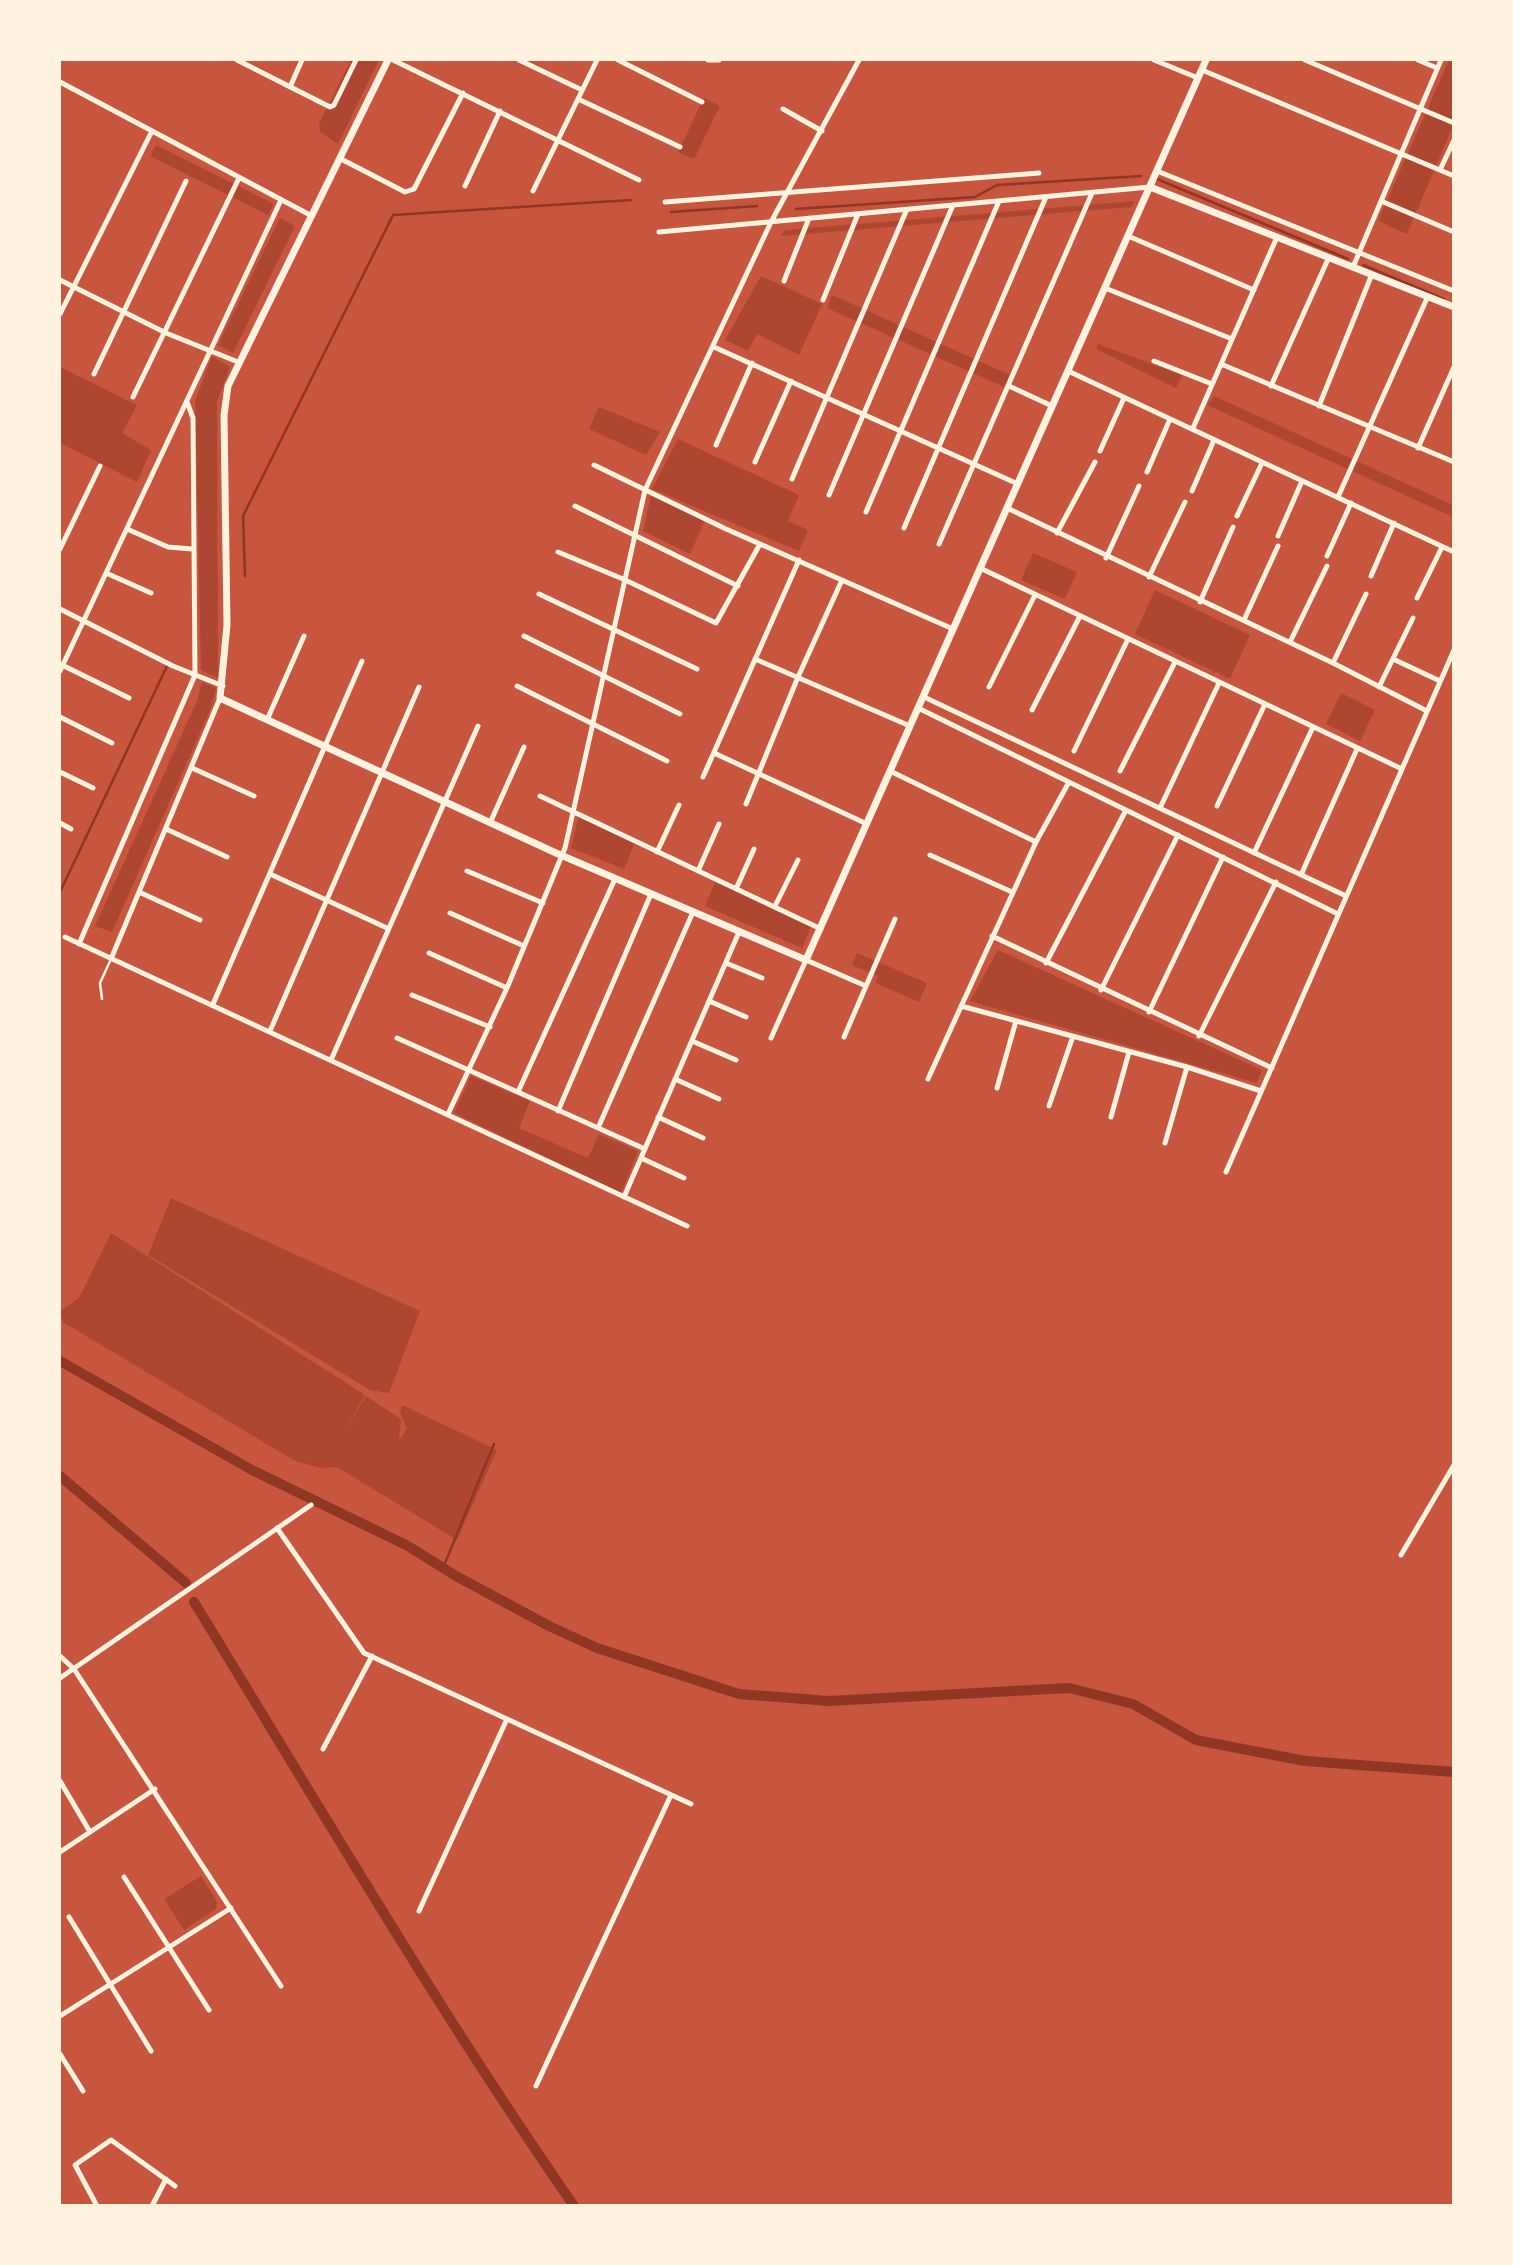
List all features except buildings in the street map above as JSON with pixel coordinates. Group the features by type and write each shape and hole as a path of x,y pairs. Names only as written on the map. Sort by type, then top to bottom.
{"street":[{"path":"237,60 245,61 330,107 334,105 356,60"},
{"path":"290,87 302,60"},
{"path":"111,960 223,687 227,625 225,404 228,386 391,60 639,180"},
{"path":"519,60 582,90"},
{"path":"533,191 597,60"},
{"path":"618,60 702,102"},
{"path":"708,60 719,60"},
{"path":"448,1114 490,1027 562,856 645,490 715,347 771,222 859,60"},
{"path":"1154,60 1200,74 1454,176"},
{"path":"771,1038 1206,60"},
{"path":"1305,60 1454,123"},
{"path":"1418,60 1437,68"},
{"path":"1353,267 1441,60"},
{"path":"60,82 312,216"},
{"path":"341,159 405,191 414,189 463,93"},
{"path":"578,99 680,147"},
{"path":"783,109 822,131"},
{"path":"465,186 500,111"},
{"path":"60,314 152,131"},
{"path":"1440,170 1454,140"},
{"path":"1157,171 1454,291"},
{"path":"665,202 1039,173"},
{"path":"133,397 239,178"},
{"path":"94,374 186,181"},
{"path":"659,232 1150,187 1454,307"},
{"path":"939,544 1092,192"},
{"path":"904,528 1046,197"},
{"path":"130,698 60,667 281,200"},
{"path":"866,512 903,431 999,201"},
{"path":"1381,201 1454,232"},
{"path":"830,495 953,205"},
{"path":"793,479 907,209"},
{"path":"823,300 859,214"},
{"path":"784,281 809,218"},
{"path":"1128,236 1254,290"},
{"path":"1193,428 1277,237"},
{"path":"1271,386 1329,257"},
{"path":"1319,406 1372,274"},
{"path":"60,280 125,310 166,333 238,362"},
{"path":"1105,288 1232,339"},
{"path":"1338,497 1428,296"},
{"path":"715,347 1018,484"},
{"path":"1154,361 1212,384"},
{"path":"716,445 751,363"},
{"path":"1221,364 1454,462"},
{"path":"1418,448 1454,367"},
{"path":"1068,371 1454,552"},
{"path":"755,462 791,381"},
{"path":"1009,386 1052,406"},
{"path":"1100,451 1124,398"},
{"path":"79,944 195,674 192,418 187,402"},
{"path":"1147,472 1170,419"},
{"path":"1192,491 1214,440"},
{"path":"1057,533 1095,462"},
{"path":"1237,516 1262,463"},
{"path":"594,465 760,544 953,629"},
{"path":"60,549 100,466"},
{"path":"1278,536 1302,481"},
{"path":"1107,558 1139,486"},
{"path":"1149,577 1185,502"},
{"path":"1327,556 1351,503"},
{"path":"575,506 738,586"},
{"path":"1007,508 1107,558 1290,642 1427,711"},
{"path":"1371,576 1394,523"},
{"path":"1200,602 1233,527"},
{"path":"127,529 168,547 192,549"},
{"path":"558,552 716,623 760,544"},
{"path":"1244,621 1278,547"},
{"path":"1417,598 1442,547"},
{"path":"703,777 799,560"},
{"path":"1290,642 1327,566"},
{"path":"981,568 1402,769"},
{"path":"106,573 151,593"},
{"path":"746,804 798,677 842,580"},
{"path":"539,594 697,668"},
{"path":"1333,663 1366,594"},
{"path":"989,687 1035,595"},
{"path":"60,609 223,687"},
{"path":"1032,710 1080,616"},
{"path":"1379,687 1413,618"},
{"path":"267,720 303,636"},
{"path":"524,636 680,714"},
{"path":"1074,751 1128,639"},
{"path":"1226,1172 1454,650"},
{"path":"755,659 910,726"},
{"path":"1392,659 1440,681"},
{"path":"212,1004 362,661"},
{"path":"1120,771 1175,662"},
{"path":"1160,808 1219,683"},
{"path":"517,686 667,761"},
{"path":"270,1031 419,687"},
{"path":"923,697 1346,896"},
{"path":"220,698 562,856 866,986"},
{"path":"1217,806 1265,704"},
{"path":"918,708 1338,914"},
{"path":"60,717 113,743"},
{"path":"331,1060 478,726"},
{"path":"1254,853 1313,727"},
{"path":"490,823 524,747"},
{"path":"1301,876 1357,749"},
{"path":"714,753 867,824"},
{"path":"192,768 254,796"},
{"path":"890,771 1036,842"},
{"path":"60,772 93,788"},
{"path":"928,1079 1012,892 1069,782"},
{"path":"540,796 821,929"},
{"path":"657,852 679,805"},
{"path":"1046,963 1126,810"},
{"path":"60,823 71,829"},
{"path":"698,871 719,824"},
{"path":"166,829 228,857"},
{"path":"1101,990 1178,835"},
{"path":"736,889 754,849"},
{"path":"930,855 1012,892"},
{"path":"1149,1012 1223,857"},
{"path":"775,906 798,860"},
{"path":"467,871 542,903"},
{"path":"270,874 387,928"},
{"path":"518,1092 615,879"},
{"path":"1199,1036 1276,882"},
{"path":"139,892 200,920"},
{"path":"558,1111 651,894"},
{"path":"450,912 524,946"},
{"path":"598,1128 693,912"},
{"path":"844,1037 895,919"},
{"path":"624,1196 739,932"},
{"path":"992,936 1101,990 1272,1068"},
{"path":"65,937 687,1226"},
{"path":"429,953 507,988"},
{"path":"726,962 762,978"},
{"path":"412,995 490,1027"},
{"path":"709,1001 746,1017"},
{"path":"961,1006 1186,1067 1261,1091"},
{"path":"997,1088 1016,1021"},
{"path":"1049,1106 1073,1036"},
{"path":"397,1038 645,1149"},
{"path":"692,1041 736,1060"},
{"path":"1111,1117 1129,1052"},
{"path":"1164,1143 1186,1067"},
{"path":"675,1079 719,1099"},
{"path":"658,1117 703,1138"},
{"path":"641,1158 684,1178"},
{"path":"1401,1555 1454,1465"},
{"path":"60,1678 310,1505"},
{"path":"277,1528 356,1646 372,1656 691,1804"},
{"path":"60,1656 74,1669 155,1789 281,1986"},
{"path":"323,1749 372,1656"},
{"path":"419,1911 507,1719"},
{"path":"60,1781 90,1832"},
{"path":"60,1852 155,1789"},
{"path":"536,2086 671,1795"},
{"path":"124,1877 209,2010"},
{"path":"60,2017 231,1908"},
{"path":"69,1916 151,2051"},
{"path":"60,2054 83,2091"},
{"path":"97,2206 75,2164 112,2140 175,2186"},
{"path":"152,2206 166,2179"}],"lane":[{"path":"102,999 100,983 111,960"}],"shaded area":[{"path":"351,60 379,60 338,144 320,132 319,124"},
{"path":"1449,60 1453,60 1453,126 1407,234 1378,221"},
{"path":"704,98 720,106 694,159 678,152"},
{"path":"156,145 274,204 268,215 150,156"},
{"path":"1135,201 1131,207 781,236 785,230"},
{"path":"280,218 295,226 233,353 218,345"},
{"path":"761,276 822,304 799,355 757,334 748,351 725,340"},
{"path":"832,295 1010,375 1004,387 827,308"},
{"path":"1098,344 1182,375 1176,388 1096,349"},
{"path":"212,356 230,367 217,402 218,678 201,670 195,401"},
{"path":"60,367 137,405 122,433 151,450 137,482 60,443"},
{"path":"1214,396 1453,505 1453,517 1207,405"},
{"path":"599,407 660,432 646,455 589,429"},
{"path":"678,439 799,495 788,521 808,530 799,551 652,489"},
{"path":"651,496 705,520 690,554 643,531"},
{"path":"1033,553 1077,572 1065,599 1021,580"},
{"path":"1155,590 1250,635 1230,679 1135,634"},
{"path":"202,682 216,688 211,708 112,932 95,926 197,701"},
{"path":"1341,693 1375,710 1360,741 1326,724"},
{"path":"579,814 635,842 624,869 571,848"},
{"path":"715,882 812,924 802,948 705,906"},
{"path":"998,950 1262,1070 1257,1083 970,1001"},
{"path":"857,953 927,983 919,1002 875,983 878,976 852,965"},
{"path":"471,1076 530,1101 519,1128 588,1158 599,1134 638,1151 621,1193 454,1113"},
{"path":"171,1198 420,1311 389,1393 370,1390 148,1255"},
{"path":"111,1233 365,1395 344,1432 366,1396 401,1419 399,1441 407,1429 400,1412 402,1405 497,1450 457,1540 337,1467 321,1468 295,1461 63,1322 60,1311 79,1298"},
{"path":"201,1876 217,1902 216,1909 184,1930 164,1899"}],"waterway":[{"path":"796,209 975,197 997,185 1141,176"},
{"path":"1157,179 1348,259"},
{"path":"245,576 243,516 393,215 631,200"},
{"path":"671,212 757,206"},
{"path":"1363,265 1444,299"},
{"path":"60,892 167,666"},
{"path":"60,1361 252,1470 408,1546 456,1576 549,1626 597,1648 739,1694 829,1701 1069,1688 1133,1704 1196,1740 1305,1761 1454,1772"},
{"path":"443,1568 494,1444"},
{"path":"60,1476 186,1583"},
{"path":"194,1602 427,1982 574,2206"}]}
